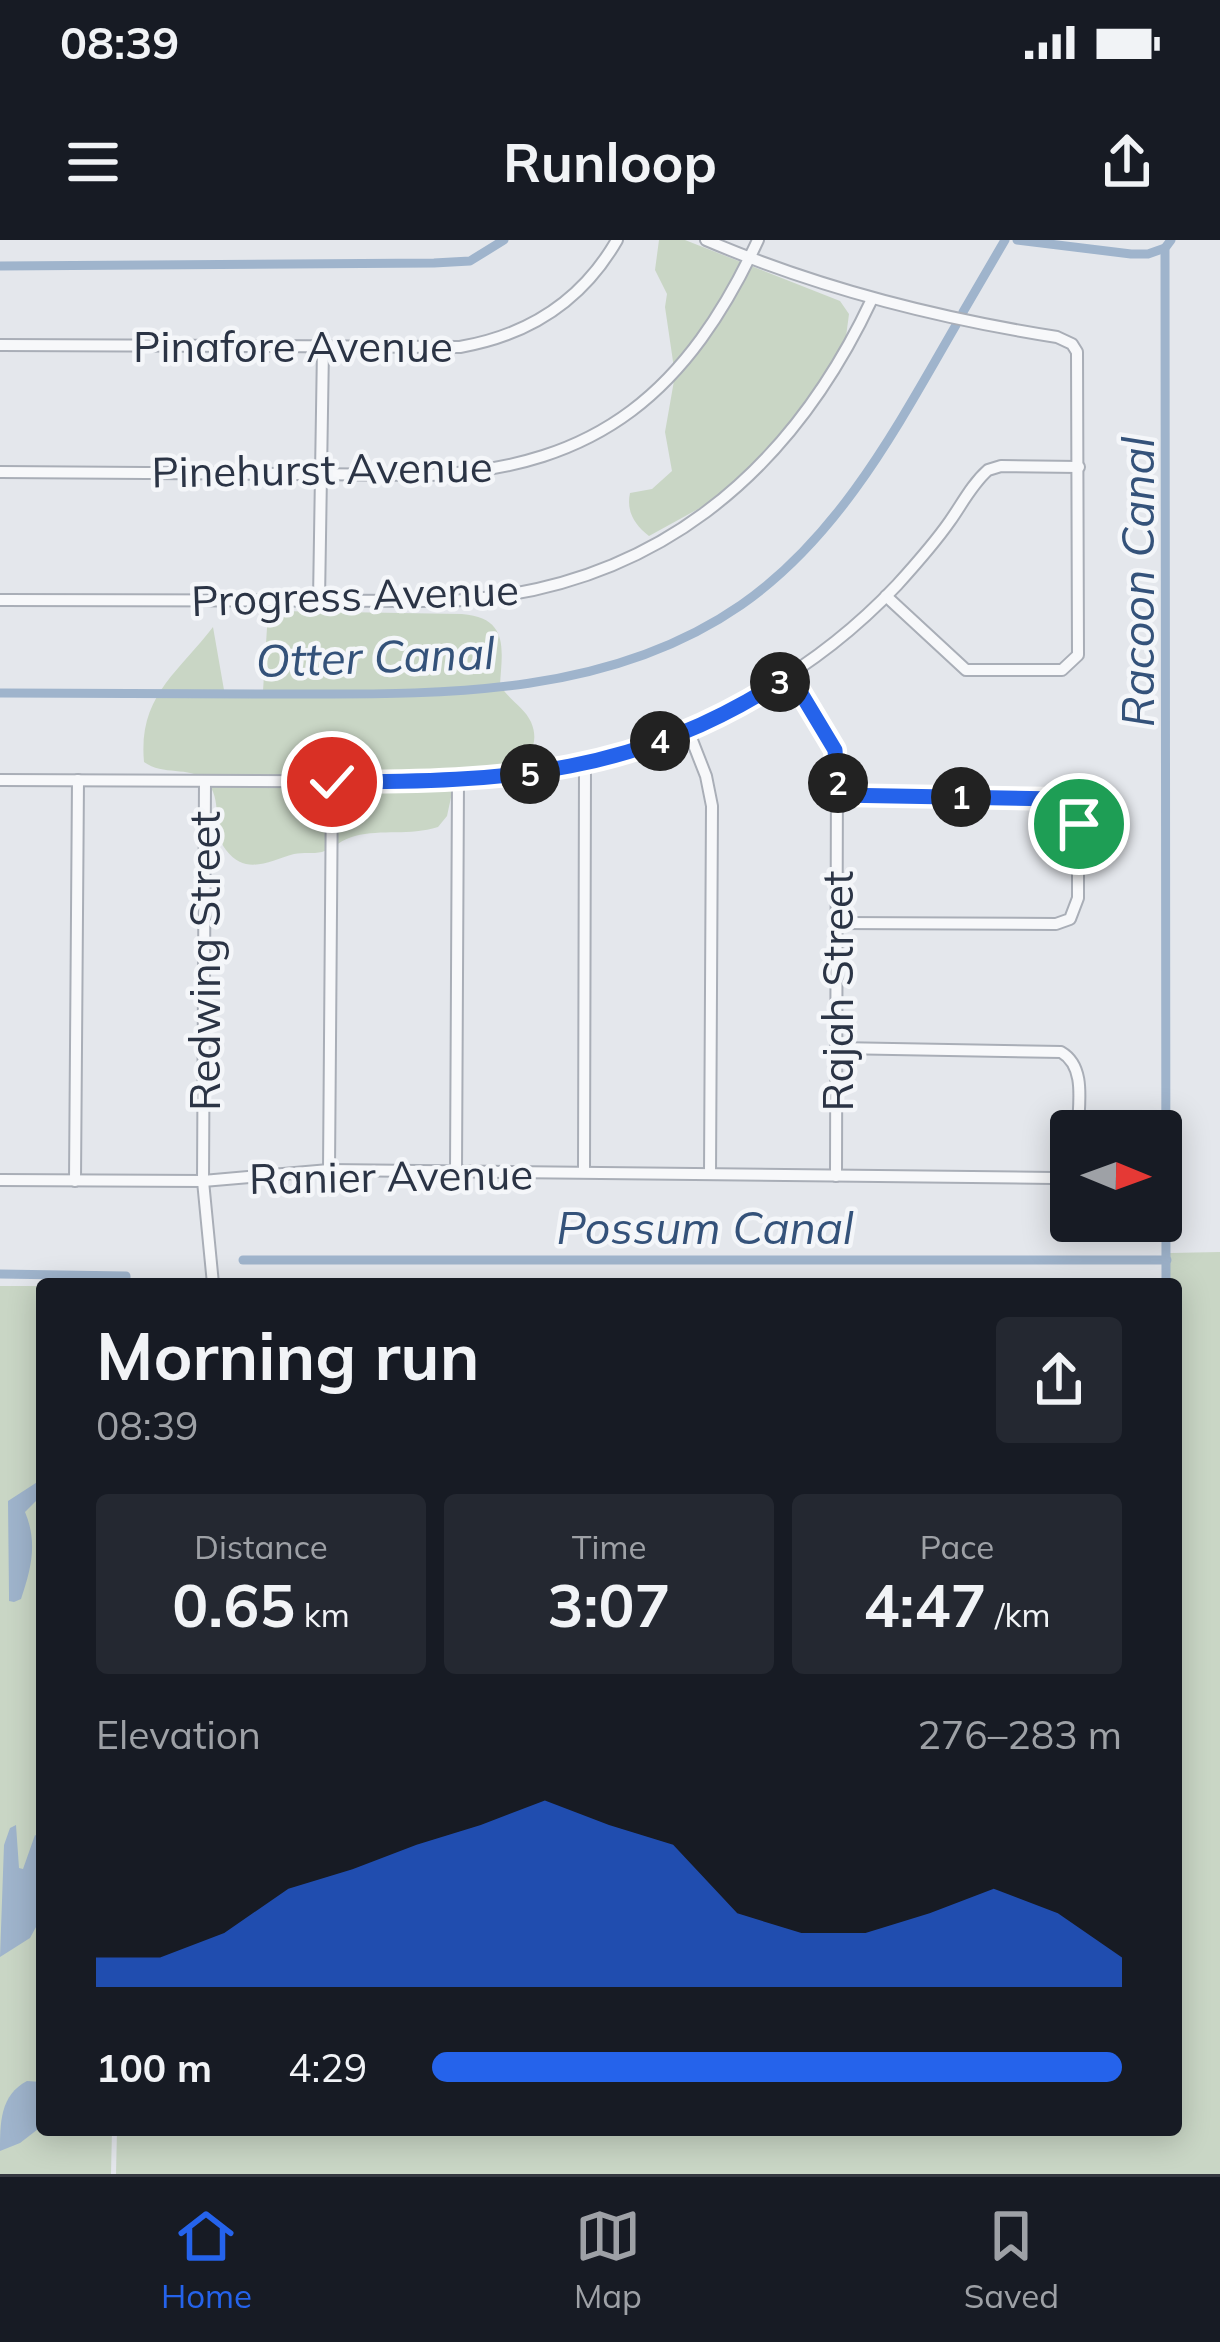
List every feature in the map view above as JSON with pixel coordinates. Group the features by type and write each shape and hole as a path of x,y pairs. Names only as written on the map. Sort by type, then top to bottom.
{"street":[{"name":"Pinafore Avenue","path":"0,345 460,347 514,333 570,299 594,275 617,240"},
{"path":"706,240 872,299 1072,344 1080,366 1078,655 1062,670 966,670 886,596"},
{"name":"Pinehurst Avenue","path":"0,472 430,475 492,470 535,460 585,440 633,410 683,364 720,314 758,240"},
{"name":"Progress Avenue","path":"0,600 452,602 509,596 573,581 647,550 720,503 776,452 816,400 872,299"},
{"path":"319,600 323,348"},
{"path":"0,780 458,782 585,764 688,730 790,675 886,596 924,556 988,470 1078,467"},
{"name":"Rajah Street","path":"790,675 835,750 836,1176"},
{"path":"688,730 712,806 710,1174"},
{"path":"584,1172 585,764"},
{"path":"75,1181 78,780"},
{"name":"Redwing Street","path":"205,781 203,1181 212,1278"},
{"path":"328,1170 332,782"},
{"path":"456,1171 458,782"},
{"path":"837,923 1046,925 1070,919 1078,898 1079,861 1078,814 1071,804 1042,798 838,795"},
{"path":"837,1048 1052,1050 1070,1056 1078,1068 1078,1110"},
{"name":"Ranier Avenue","path":"0,1180 203,1181 328,1170 1050,1178"}],"green space":[{"path":"659,240 685,240 840,301 849,314 844,352 820,399 729,492 649,536 633,518 629,500 630,493 652,489 672,471 665,432 675,375 667,294 655,270"},
{"path":"268,612 462,614 488,622 500,638 500,685 531,722 531,750 510,769 453,788 447,816 438,827 365,834 322,852 242,863 221,842 214,796 205,780 144,762 144,739 147,720 163,687 213,627 224,690 263,691"},
{"path":"1220,1252 1220,2174 116,2174 117,2136 1182,2136 1182,1278 1169,1278 1170,1253"},
{"path":"0,1286 36,1286 36,2136 112,2136 111,2174 0,2174"}],"water":[{"path":"36,1483 36,1501 25,1512 32,1556 21,1599 14,1602 9,1601 8,1501"},
{"path":"16,1825 19,1868 23,1869 36,1836 36,1927 30,1938 0,1957 4,1845 10,1828"},
{"path":"36,2082 36,2131 0,2151 1,2120 18,2087"}],"waterway":[{"path":"0,266 434,263 470,261 504,240"},
{"name":"Otter Canal","path":"963,312 1005,240"},
{"path":"1017,240 1131,254 1165,248"},
{"name":"Racoon Canal","path":"1166,1278 1165,248 1171,240"},
{"name":"Otter Canal","path":"0,693 455,691 575,675 632,659 688,636 741,605 808,546 864,477 956,325"},
{"name":"Possum Canal","path":"243,1260 1167,1260"},
{"path":"0,1274 126,1278"}],"route":[{"path":"332,782 458,782 585,764 688,730 790,675 835,750 838,795 1059,799 1071,804 1079,824"}]}
